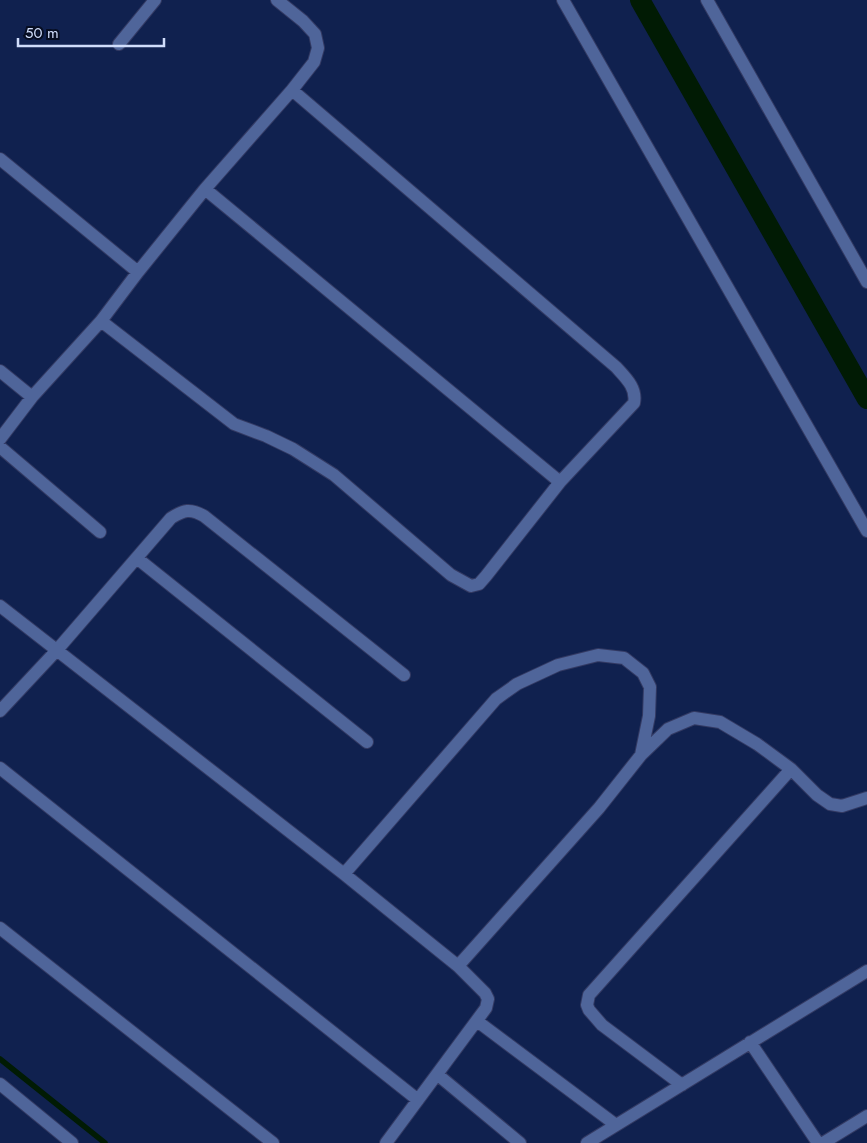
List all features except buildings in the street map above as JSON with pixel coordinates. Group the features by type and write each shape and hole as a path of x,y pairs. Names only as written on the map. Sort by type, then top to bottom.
{"street":[{"path":"119,44 155,0"},
{"path":"0,439 32,397 101,320 205,189 292,90 314,62 318,48 316,34 277,0"},
{"path":"563,0 867,531"},
{"path":"707,0 867,282"},
{"path":"101,320 234,424 293,449 334,475 451,575 471,586 478,584 486,576 560,482 634,403 635,396 629,381 608,361 292,90"},
{"path":"0,159 138,272"},
{"path":"205,189 560,482"},
{"path":"0,371 32,397"},
{"path":"0,448 100,532"},
{"path":"0,711 138,559 171,518 182,511 195,511 204,516 404,675"},
{"path":"138,559 366,742"},
{"path":"0,606 344,874 458,966 485,993 488,999 486,1008 386,1143"},
{"path":"344,874 496,699 517,684 558,665 598,655 624,658 643,674 650,687 649,716 641,755"},
{"path":"458,966 599,808 641,755 668,729 694,718 720,722 757,744 791,769 817,795 830,804 842,806 867,798"},
{"path":"0,768 418,1100"},
{"path":"682,1086 597,1021 587,1004 589,995 791,769"},
{"path":"0,928 273,1143"},
{"path":"587,1143 867,971"},
{"path":"476,1021 616,1125"},
{"path":"750,1042 818,1143"},
{"path":"438,1075 520,1143"},
{"path":"0,1084 72,1143"},
{"path":"823,1143 867,1116"}],"waterway":[{"path":"640,0 867,399"},
{"path":"0,1059 105,1143"}]}
